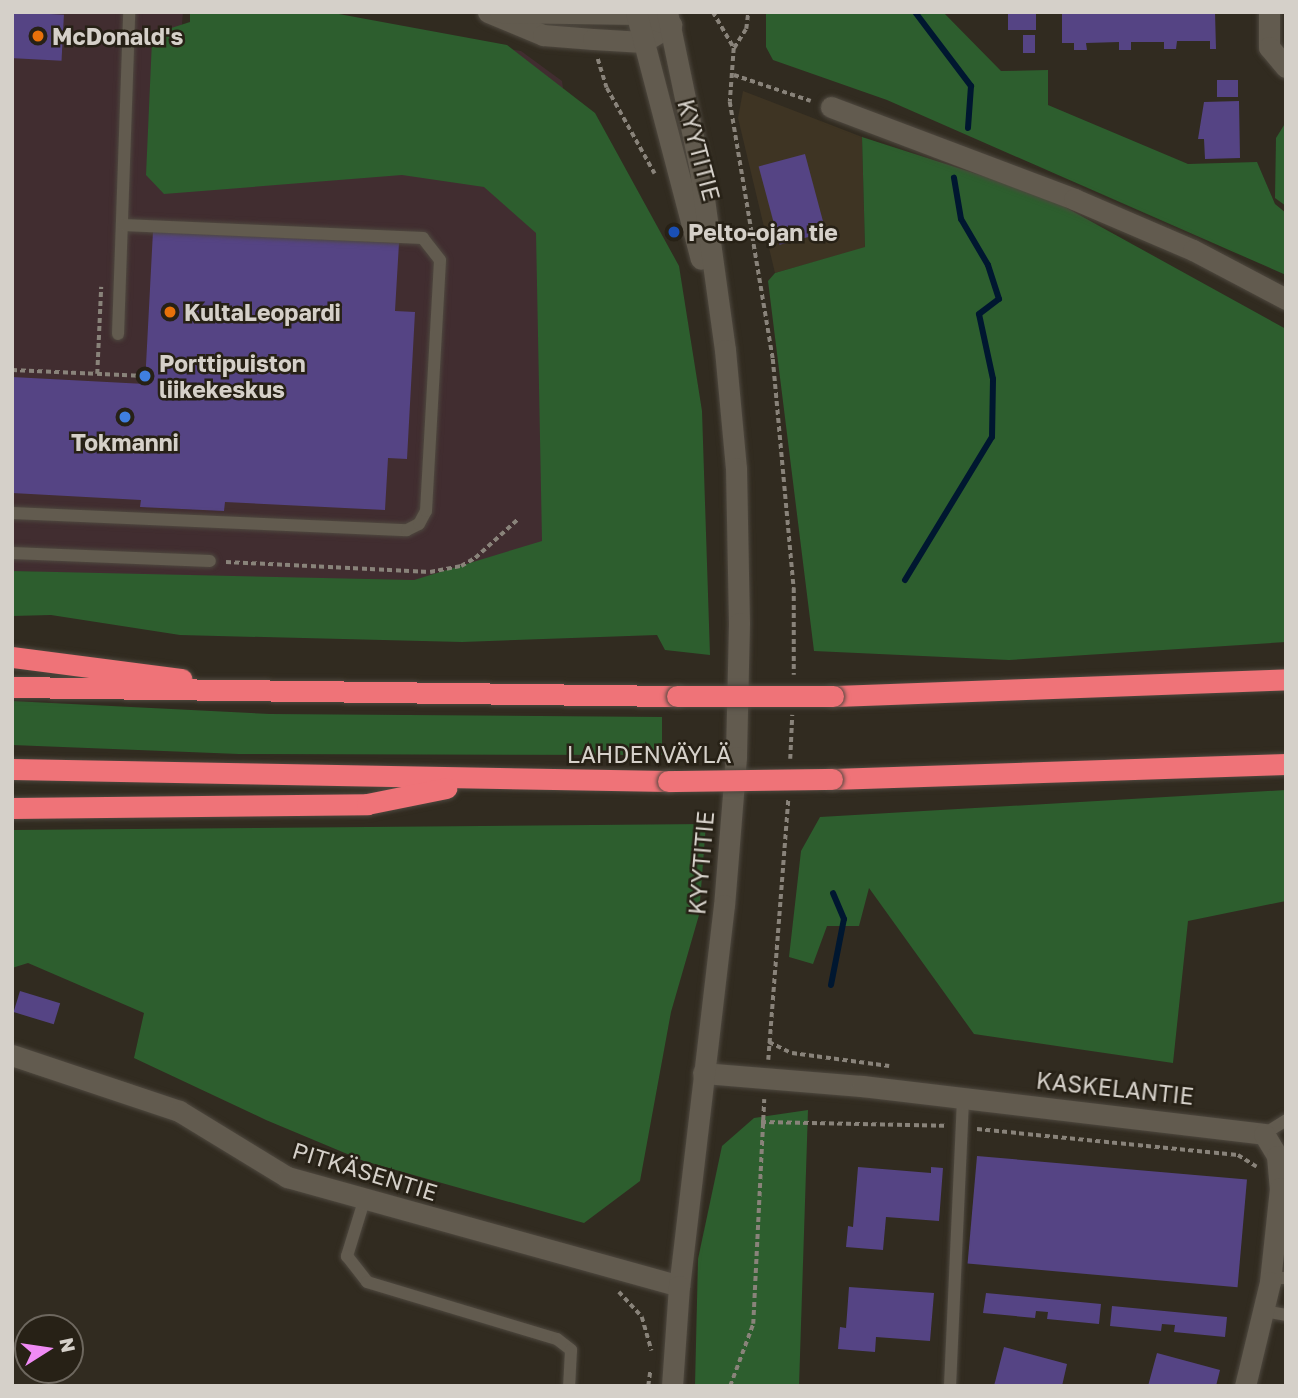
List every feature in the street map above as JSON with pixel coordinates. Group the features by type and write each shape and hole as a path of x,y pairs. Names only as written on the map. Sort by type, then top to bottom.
{"highway":[{"path":"12,657 263,692"},
{"path":"12,687 263,692 833,696 1286,680"},
{"name":"LAHDENVÄYLÄ","path":"12,769 485,781 668,781 832,779 1286,764"},
{"path":"12,808 367,804 485,781"}],"street":[{"path":"490,12 636,13 669,19"},
{"path":"490,12 543,35 643,41 669,19"},
{"path":"1269,12 1269,47 1286,67"},
{"name":"KYYTITIE","path":"636,13 723,342"},
{"name":"KYYTITIE","path":"669,19 700,170 723,342 736,468 736,757 679,1286 672,1377"},
{"path":"831,107 1074,199 1193,250 1286,299"},
{"name":"PITKÄSENTIE","path":"12,1055 179,1111 287,1177 364,1201 679,1286"},
{"name":"KASKELANTIE","path":"703,1073 963,1098 1264,1135"},
{"path":"1245,1386 1264,1311 1278,1278 1280,1172 1264,1135"}],"lane":[{"path":"118,334 129,12"},
{"path":"12,513 407,530 419,524 426,511 440,260 423,237 123,225"},
{"path":"12,553 210,561"},
{"path":"950,1386 963,1098"},
{"path":"1264,1135 1286,1120"},
{"path":"364,1201 347,1256 367,1282 557,1339 571,1350 569,1386"},
{"path":"1264,1311 1286,1315"}],"path":[{"path":"713,12 734,48 730,102 759,261 785,461 794,587 793,679"},
{"path":"734,48 746,29 748,12"},
{"path":"600,70 636,138"},
{"path":"734,75 831,107"},
{"path":"12,370 145,376"},
{"path":"210,561 430,572 461,566 475,558 517,520"},
{"path":"790,761 792,706"},
{"path":"730,1386 753,1324 761,1122 788,788"},
{"path":"761,1122 904,1122 1238,1155 1257,1166 1259,1173"},
{"path":"611,1287 642,1317 650,1339 651,1366 648,1386"},
{"path":"651,1366 672,1377"}],"shaded area":[{"path":"12,12 183,12 170,160 402,30 521,51 562,81 632,573 427,586 12,571"},
{"path":"743,91 862,137 865,248 775,273 738,118"}],"green space":[{"path":"190,12 328,12 507,45 595,113 679,266 702,411 710,655 665,650 657,635 462,642 180,635 51,615 12,616 12,571 414,580 542,541 536,233 484,187 402,175 164,194 146,175 152,40 165,30 190,22"},
{"path":"766,12 943,12 1001,71 1048,70 1048,105 1188,164 1257,162 1275,204 1286,213 1286,275 887,100 773,60 766,47"},
{"path":"1286,122 1286,206 1275,198 1276,138"},
{"path":"862,137 1045,196 1286,329 1286,642 1009,660 814,651 768,281 775,273 865,247"},
{"path":"12,701 270,714 662,717 662,755 239,754 12,745"},
{"path":"1286,790 1286,901 1188,921 1173,1063 974,1034 869,888 859,926 827,926 813,964 789,957 801,851 820,817"},
{"path":"706,824 699,915 671,1012 640,1181 584,1223 364,1161 266,1120 134,1058 144,1013 28,963 12,968 12,830"},
{"path":"808,1110 799,1386 695,1386 698,1259 722,1146 754,1118"}],"building":[{"name":"McDonald's","path":"12,12 64,15 62,61 12,58"},
{"path":"1008,12 1036,12 1036,30 1008,30"},
{"path":"1062,12 1215,12 1216,49 1210,49 1210,41 1177,41 1176,49 1164,49 1164,42 1131,42 1131,50 1119,50 1119,42 1086,43 1087,50 1074,50 1074,43 1062,43"},
{"path":"1023,35 1035,35 1035,53 1023,53"},
{"path":"1217,80 1238,80 1238,97 1217,97"},
{"path":"1239,101 1240,158 1205,159 1204,139 1198,139 1204,102"},
{"path":"805,154 826,232 780,245 759,166"},
{"path":"153,231 399,243 395,311 415,312 407,459 388,458 385,510 225,502 224,511 140,507 141,500 12,493 12,377 145,384"},
{"path":"20,991 60,1003 54,1024 14,1012"},
{"path":"977,1156 1247,1180 1238,1287 968,1264"},
{"path":"858,1167 931,1173 931,1167 943,1168 939,1221 886,1217 883,1250 846,1247 848,1226 853,1227"},
{"path":"849,1287 934,1293 930,1341 876,1337 875,1352 838,1349 840,1327 846,1328"},
{"path":"986,1293 1101,1304 1099,1324 1047,1319 1048,1312 1036,1311 1035,1318 983,1313"},
{"path":"1112,1306 1227,1317 1225,1337 1174,1332 1175,1325 1162,1324 1161,1331 1110,1326"},
{"path":"1004,1347 1067,1364 1062,1386 994,1386"},
{"path":"1157,1353 1220,1370 1216,1386 1148,1386"}],"waterway":[{"path":"915,12 971,86 968,128"},
{"path":"905,580 992,437 993,379 979,314 999,299 988,265 961,219 954,178"},
{"path":"831,985 844,919 833,893"}],"place":[{"name":"McDonald's","path":"38,36"},
{"name":"Pelto-ojan tie","path":"674,232"},
{"name":"KultaLeopardi","path":"170,312"},
{"name":"Porttipuiston liikekeskus","path":"145,376"},
{"name":"Tokmanni","path":"125,417"}]}
